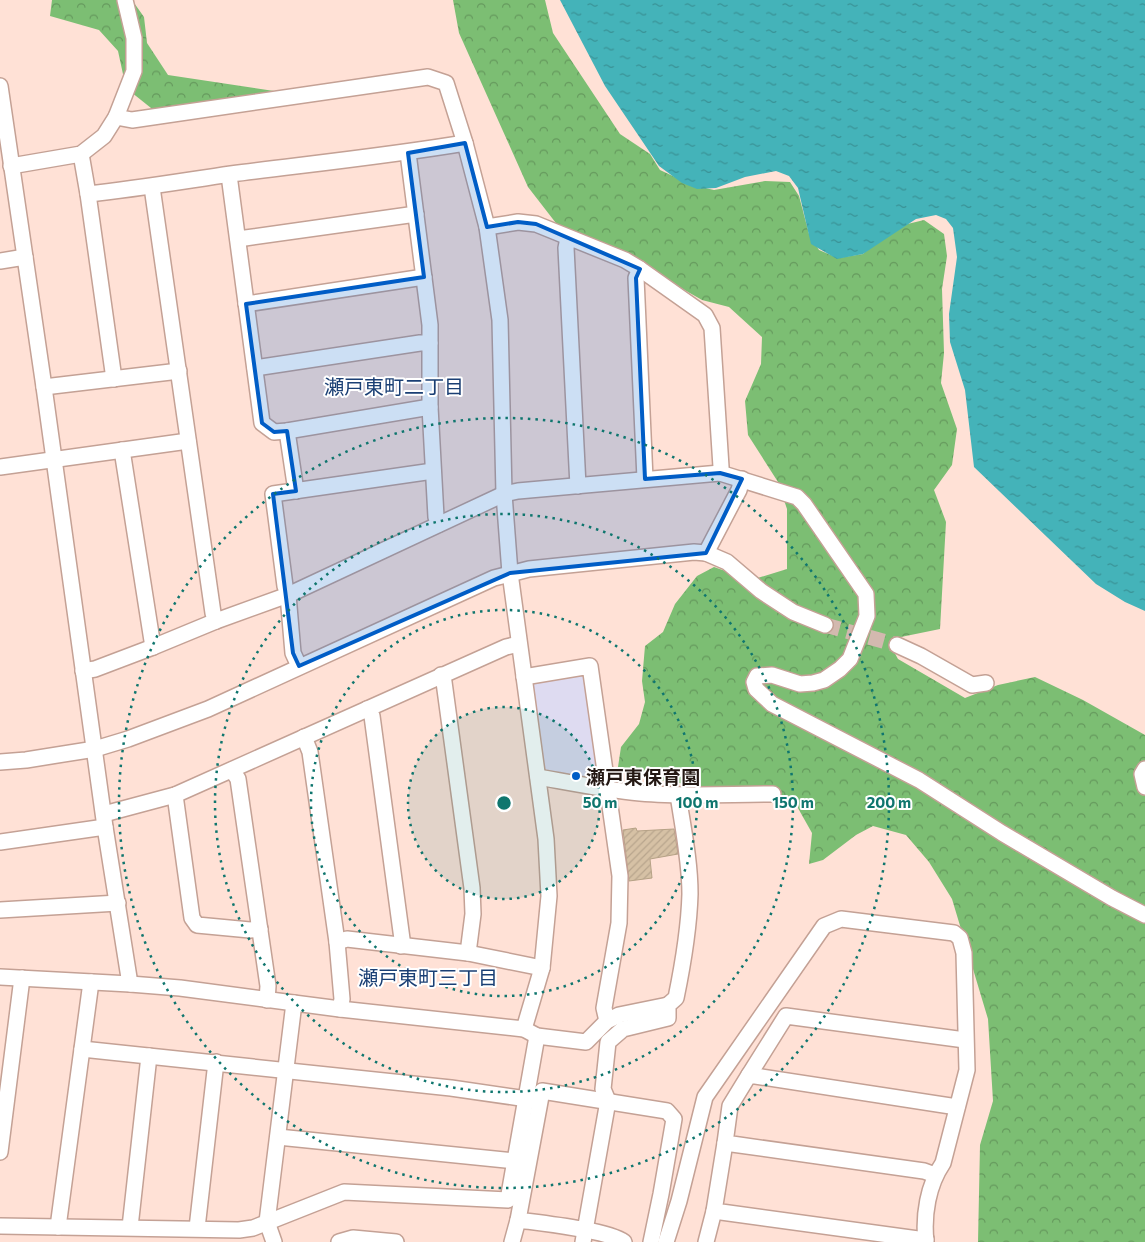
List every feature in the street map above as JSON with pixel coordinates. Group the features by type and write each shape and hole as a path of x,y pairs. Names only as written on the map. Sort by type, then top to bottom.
{"street":[{"path":"11,166 81,154 104,136 116,117 134,71 134,38 125,0"},
{"path":"0,1226 130,1227 191,1233 253,1228 344,1192 508,1200 527,1099 531,1033 542,968 549,896 546,839 510,573 504,494 500,320 487,227 465,143 446,83 428,77 132,120 116,117"},
{"path":"0,86 83,671 130,984"},
{"path":"88,194 152,187 229,174 408,153 465,143"},
{"path":"408,153 430,325 430,407 436,516 439,524"},
{"path":"81,154 114,379"},
{"path":"229,174 262,423 274,432 287,431 430,407"},
{"path":"152,187 216,621"},
{"path":"238,239 416,214"},
{"path":"487,227 518,222 536,224 624,260 640,269 705,315 712,328 720,473"},
{"path":"568,238 566,248 578,486"},
{"path":"0,261 25,257"},
{"path":"640,269 636,278 645,479"},
{"path":"246,304 424,278"},
{"path":"255,368 430,343"},
{"path":"44,388 178,371"},
{"path":"287,431 296,491"},
{"path":"0,468 188,441"},
{"path":"122,450 153,648"},
{"path":"299,666 293,653 288,595 285,586 273,494 434,471"},
{"path":"83,671 95,669 153,648 216,621 288,595 504,494 518,491 720,473 797,497 804,504 866,594 867,616 850,658 840,669 824,680 813,683 800,684 772,675 757,676 754,682 756,689 772,704 920,780 1011,838 1112,898 1145,915"},
{"path":"706,553 739,490 742,479"},
{"path":"0,762 26,760 95,749 128,739 208,709 494,578 529,569 694,552 706,553 726,562 761,591 793,612 825,625"},
{"path":"0,842 105,820 175,795 506,646 519,644"},
{"path":"897,645 972,684 986,683"},
{"path":"524,677 590,666 620,876 619,923 604,1008 608,1021"},
{"path":"441,675 444,682 472,888 473,914 468,953"},
{"path":"367,709 372,716 402,939 401,946"},
{"path":"304,738 310,752 337,942 342,999 340,1009"},
{"path":"1145,769 1142,774 1145,787"},
{"path":"232,770 238,779 268,986 266,1000"},
{"path":"538,777 608,790 678,795 773,794"},
{"path":"175,795 192,918 197,924 250,930 260,929"},
{"path":"0,977 180,988 531,1033 586,1042 608,1021 619,1015 668,1006 676,998 687,933 690,895 678,795"},
{"path":"0,910 118,903"},
{"path":"666,1242 679,1201 705,1097 824,926 841,919 954,933 960,938 964,953 967,1070 943,1163 935,1174 926,1208 926,1240 714,1211"},
{"path":"337,942 347,940 468,953 542,968"},
{"path":"0,1152 22,978"},
{"path":"58,1226 91,982"},
{"path":"274,1242 267,1222 294,1003"},
{"path":"584,1236 608,1100 603,1088 608,1042 623,1029 668,1018 668,1006"},
{"path":"706,1242 714,1211 726,1143 730,1106 786,1016 965,1040"},
{"path":"82,1049 452,1088 527,1099"},
{"path":"130,1227 150,1056"},
{"path":"191,1233 216,1062"},
{"path":"749,1075 957,1106"},
{"path":"512,1242 518,1220 542,1090 667,1111 674,1120 651,1242"},
{"path":"278,1137 515,1161"},
{"path":"726,1143 924,1170 935,1174"},
{"path":"518,1220 584,1236 618,1237 624,1242"},
{"path":"340,1242 353,1238 396,1242"}],"highlighted area":[{"path":"465,143 487,227 518,222 536,224 640,269 636,278 645,479 720,473 742,479 706,553 510,573 299,666 293,653 273,494 296,491 287,431 274,432 262,423 246,304 424,277 408,153"}],"shaded area":[{"path":"578,673 586,680 601,774 594,781 550,773 543,766 532,687 538,679"}],"green space":[{"path":"52,0 132,0 144,17 147,43 168,75 274,91 184,109 151,108 126,88 118,51 99,30 50,16"},
{"path":"453,0 545,0 553,33 620,134 650,154 660,170 692,185 714,190 765,181 790,182 799,196 809,234 819,250 838,258 863,254 891,228 924,220 944,234 947,256 942,289 944,353 941,383 957,429 952,465 934,490 946,522 940,629 896,638 892,648 898,659 965,698 998,685 1035,677 1083,700 1145,735 1145,1242 978,1242 980,1145 993,1101 988,1019 952,899 929,862 906,835 873,826 856,835 823,860 809,864 812,833 794,801 765,789 741,792 645,778 618,767 621,747 639,724 645,702 642,681 645,646 663,632 675,604 697,576 714,567 751,580 787,569 787,509 778,482 748,435 745,401 761,364 762,337 729,307 702,300 625,256 559,227 528,187 459,33"}],"water":[{"path":"560,0 1145,0 1145,611 1125,602 1096,584 974,467 965,390 950,342 949,314 957,257 953,228 946,219 936,215 916,219 863,254 837,259 811,244 798,188 789,176 776,171 745,177 716,188 697,189 682,183 659,166 605,86"}],"building":[{"path":"636,828 637,831 674,829 678,854 650,859 652,878 629,881 623,830"}],"tunnel":[{"path":"825,625 897,645"}],"place":[{"name":"瀬戸東保育園","path":"576,776"}],"district":[{"name":"瀬戸東町二丁目","path":"394,386"},
{"name":"瀬戸東町三丁目","path":"428,977"}]}
